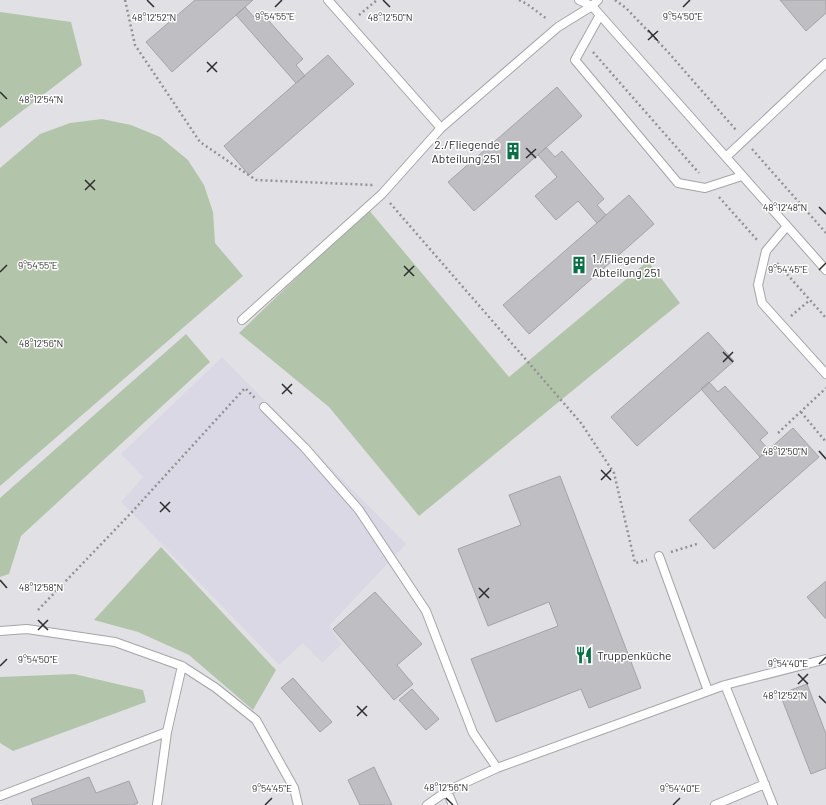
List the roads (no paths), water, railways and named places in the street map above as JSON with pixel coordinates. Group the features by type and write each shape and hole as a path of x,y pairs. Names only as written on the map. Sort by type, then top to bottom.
{"lane":[{"path":"328,0 441,128"},
{"path":"579,0 592,6 826,270"},
{"path":"242,320 382,194 441,128 558,27 592,6 598,0"},
{"path":"600,15 575,60 678,184 705,188 742,176"},
{"path":"726,157 826,63"},
{"path":"787,226 766,251 758,285 762,303 826,374"},
{"path":"264,407 305,448 359,510 426,611 473,733 497,768"},
{"path":"659,556 708,691"},
{"path":"0,631 27,629 115,642 182,666 216,688 256,720 294,788 298,805"},
{"path":"427,805 447,791 497,768 725,685 826,659"},
{"path":"157,805 167,732 182,666"},
{"path":"725,685 773,805"},
{"path":"0,796 167,732"},
{"path":"715,805 765,784"},
{"path":"447,791 453,805"}],"place":[{"name":"2./Fliegende Abteilung 251","path":"513,151"},
{"name":"1./Fliegende Abteilung 251","path":"579,265"},
{"name":"Truppenküche","path":"584,655"}]}
